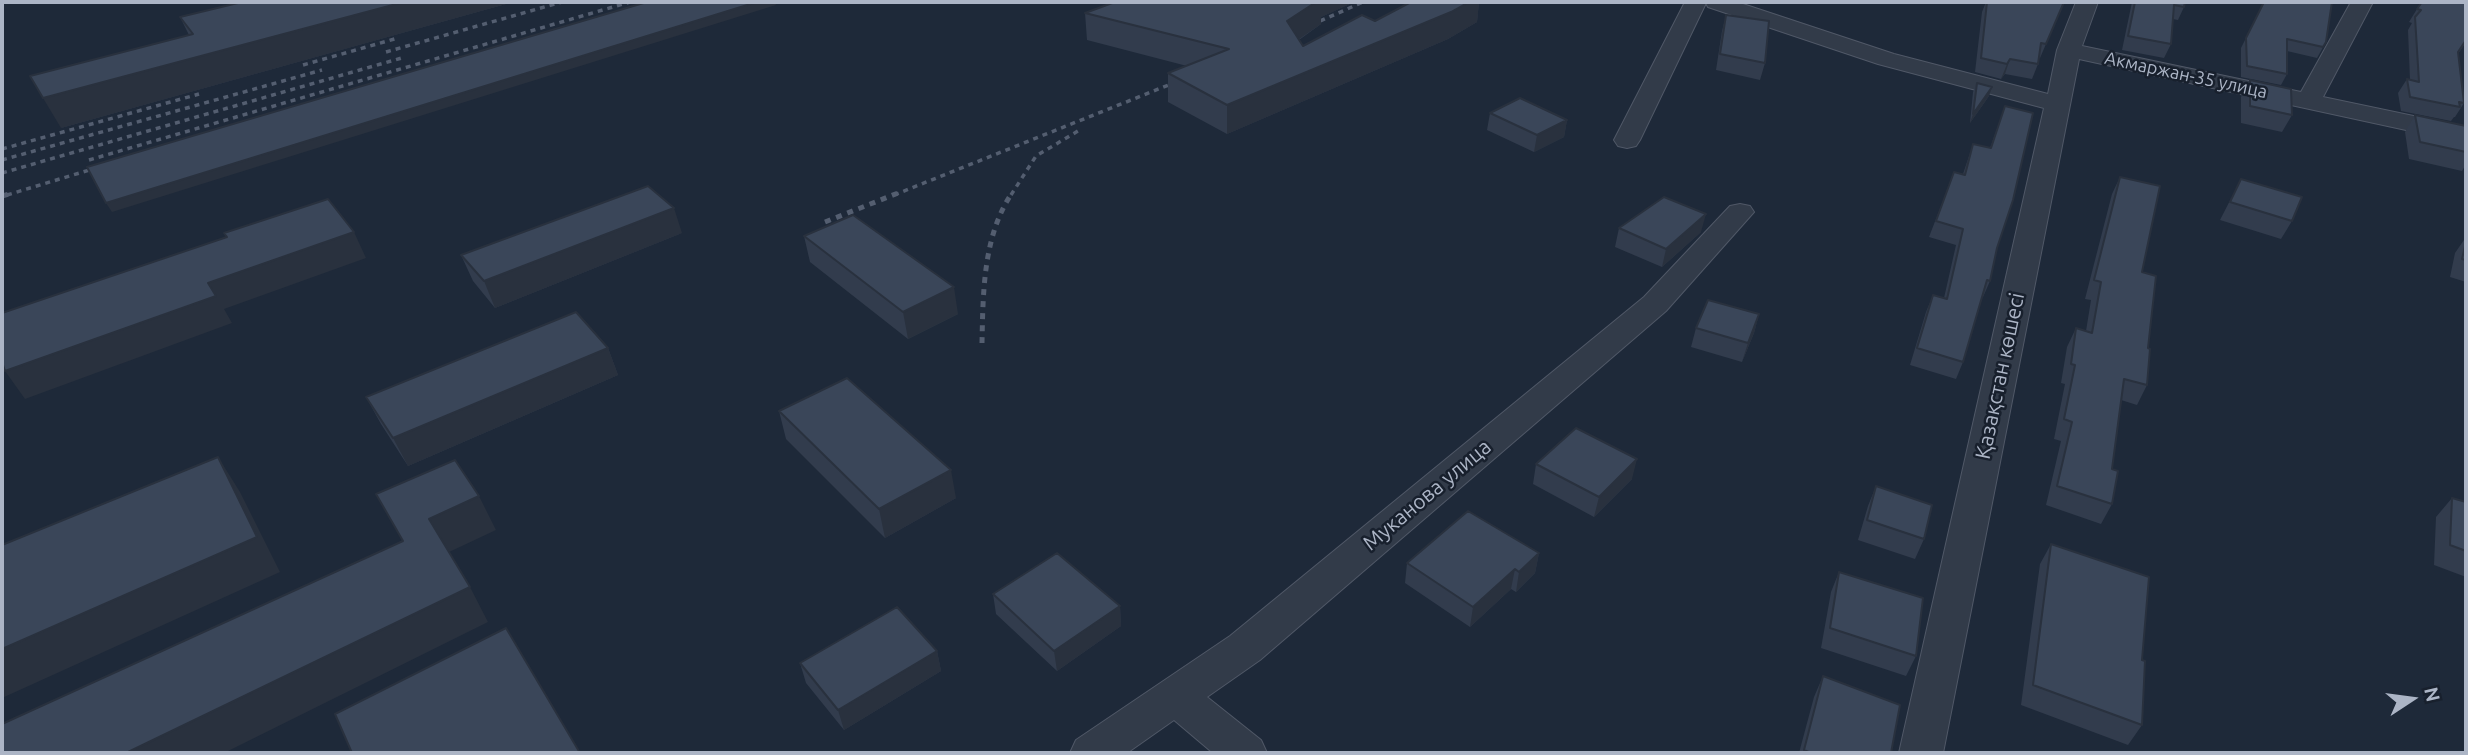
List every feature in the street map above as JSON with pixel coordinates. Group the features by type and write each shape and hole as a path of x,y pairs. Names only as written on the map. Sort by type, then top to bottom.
{"street":[{"path":"1627,140 1696,2"},
{"path":"1716,2 1886,59 2058,104"},
{"name":"Қазақстан көшесі","path":"1921,753 2069,50 2087,2"},
{"path":"2308,101 2362,2"},
{"name":"Акмаржан-35 улица","path":"2069,50 2466,135"},
{"name":"Муканова улица","path":"1092,753 1245,648 1655,304 1740,212"},
{"path":"1175,696 1245,753"}],"building":[{"path":"242,2 404,2 43,98 30,76 193,34 180,17"},
{"path":"647,2 757,2 106,203 87,167"},
{"path":"1115,2 1316,2 1287,21 1303,46 1362,15 1375,21 1411,2 1469,2 1451,12 1227,105 1168,73 1229,49 1085,13"},
{"path":"1987,2 2064,2 2046,44 2041,43 2038,64 2010,59 2007,64 1981,58"},
{"path":"2135,2 2185,2 2184,7 2174,5 2171,44 2128,36"},
{"path":"2264,2 2332,2 2323,47 2287,39 2287,74 2247,66 2246,38"},
{"path":"2422,2 2466,2 2466,40 2458,52 2464,103 2459,102 2460,107 2410,97 2407,79 2419,82 2415,17 2421,10 2417,9"},
{"path":"1726,15 1769,21 1765,63 1720,54"},
{"path":"2250,80 2291,89 2292,115 2250,106"},
{"path":"1977,83 1992,87 1973,114"},
{"path":"1520,98 1567,120 1537,135 1490,113"},
{"path":"2005,106 2033,113 2013,200 1963,362 1917,348 1933,295 1947,299 1963,229 1936,221 1954,172 1965,175 1973,144 1991,148"},
{"path":"2415,115 2466,126 2466,152 2420,142"},
{"path":"2120,177 2160,186 2142,272 2156,276 2147,385 2124,379 2112,469 2118,471 2112,504 2057,486 2072,422 2064,419 2075,365 2071,364 2076,328 2092,333 2101,282 2094,280"},
{"path":"2241,179 2302,197 2292,221 2230,202"},
{"path":"648,186 674,208 484,281 461,255"},
{"path":"1664,197 1706,214 1666,249 1619,228"},
{"path":"328,199 354,232 208,283 216,296 5,371 2,362 2,313 227,237 224,233"},
{"path":"853,215 954,287 903,312 804,236"},
{"path":"2466,242 2466,260 2462,259"},
{"path":"1708,300 1759,314 1748,343 1696,328"},
{"path":"576,312 608,348 393,438 366,397"},
{"path":"847,378 951,470 879,509 779,411"},
{"path":"1576,428 1637,459 1599,497 1536,464"},
{"path":"218,457 257,537 2,649 2,545"},
{"path":"455,460 479,496 429,519 470,587 126,753 2,753 2,724 403,541 376,494"},
{"path":"1876,486 1932,505 1924,539 1867,520"},
{"path":"2452,498 2466,502 2466,551 2450,545"},
{"path":"1468,511 1539,553 1519,572 1515,569 1473,607 1407,563"},
{"path":"2051,544 2149,577 2142,660 2145,661 2142,725 2033,685"},
{"path":"1057,553 1120,606 1054,651 993,594"},
{"path":"1839,572 1923,598 1916,656 1830,628"},
{"path":"897,607 937,651 838,710 800,663"},
{"path":"506,628 580,753 352,753 335,714"},
{"path":"1823,676 1900,705 1891,753 1811,753 1804,750"}],"railway":[{"path":"386,52 562,2"},
{"path":"89,160 630,2"},
{"path":"1302,29 1363,2"},
{"path":"303,65 398,38"},
{"path":"2,173 405,57"},
{"path":"2,160 322,70"},
{"path":"894,195 1186,78"},
{"path":"2,149 199,94"},
{"path":"1011,195 1036,156 1078,131"},
{"path":"7,195 106,165"},
{"path":"2,196 13,193"},
{"path":"825,222 898,193"},
{"path":"982,343 986,265 995,228 1012,193"}]}
